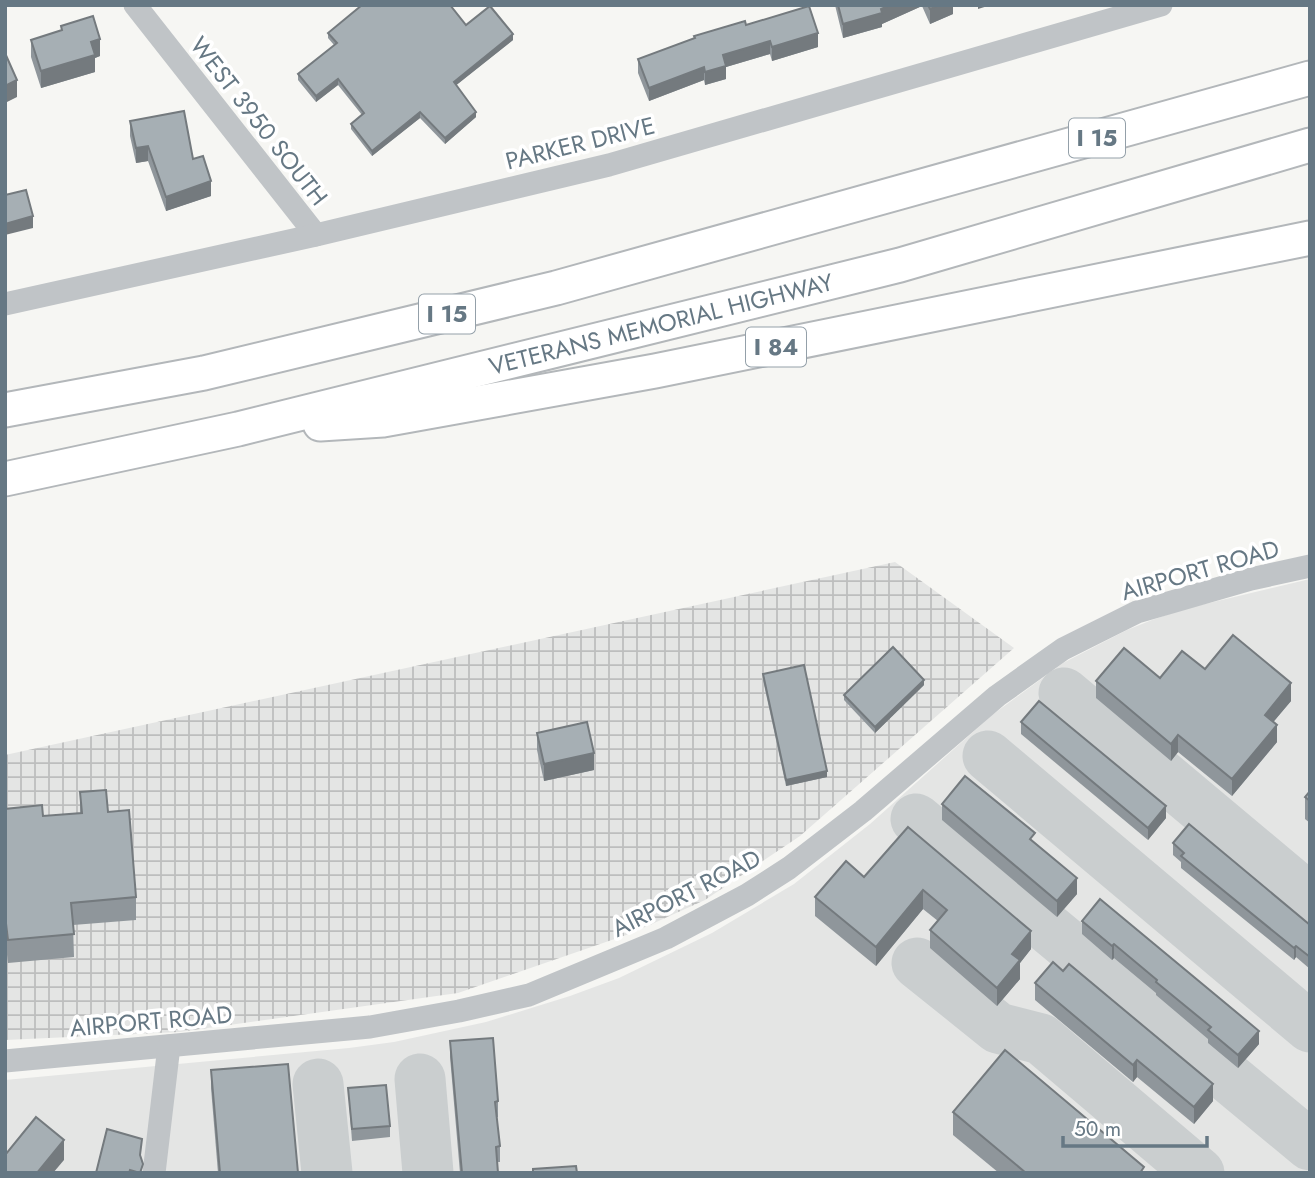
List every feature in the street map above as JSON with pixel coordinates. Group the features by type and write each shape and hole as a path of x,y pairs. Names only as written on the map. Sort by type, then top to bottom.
{"highway":[{"name":"I 15","path":"5,410 204,373 556,288 1310,78"},
{"name":"VETERANS MEMORIAL HIGHWAY","path":"5,479 237,429 900,265 1310,145"},
{"name":"I 84","path":"237,429 383,420 520,396 1310,239"}],"street":[{"name":"WEST 3950 SOUTH","path":"135,5 316,235"},
{"name":"PARKER DRIVE","path":"5,304 316,235 609,165 1134,9 1160,5"},
{"name":"AIRPORT ROAD","path":"5,1061 370,1027 529,995 666,938 747,895 789,868 863,811 997,696 1063,649 1138,612 1251,579 1310,566"},
{"path":"154,1173 169,1046"}],"shaded area":[{"path":"895,562 1014,648 800,836 705,900 632,933 458,993 179,1032 5,1040 5,755"},
{"path":"1310,579 1310,1173 5,1173 5,1080 394,1042 486,1022 619,978 712,933 794,884 870,824 992,715 1063,663 1127,630 1184,609"}],"building":[{"path":"362,5 450,5 466,25 490,6 513,34 454,82 476,112 445,138 420,112 372,151 351,124 364,113 338,79 316,96 298,74 337,43 328,33"},
{"path":"838,5 890,5 881,9 882,13 843,24"},
{"path":"809,6 818,33 772,47 770,41 723,55 726,66 705,72 704,67 649,88 638,59 695,38 694,36 745,21 746,25"},
{"path":"93,16 100,39 91,42 95,55 41,71 31,40 62,30 61,26"},
{"path":"5,53 17,80 5,86"},
{"path":"184,111 193,159 203,156 211,181 166,197 148,146 136,148 130,121"},
{"path":"26,190 33,216 5,224 5,195"},
{"path":"1233,635 1291,683 1265,715 1277,725 1232,779 1178,735 1171,744 1096,681 1124,648 1160,678 1182,651 1205,669"},
{"path":"893,647 924,680 875,727 844,695"},
{"path":"804,665 827,771 786,780 763,674"},
{"path":"1039,701 1166,806 1148,828 1021,722"},
{"path":"587,722 594,753 544,764 537,733"},
{"path":"965,776 1035,833 1030,839 1077,878 1057,901 942,804"},
{"path":"106,790 108,812 129,810 136,897 71,903 74,934 8,940 5,915 5,809 42,805 43,816 82,813 80,792"},
{"path":"1189,824 1310,925 1310,957 1296,946 1294,948 1181,856 1184,853 1173,843"},
{"path":"908,827 1031,931 1012,954 1020,960 997,988 930,930 947,910 923,890 876,947 815,897 846,861 864,877"},
{"path":"1100,899 1259,1031 1238,1055 1208,1030 1211,1027 1156,982 1157,980 1082,921"},
{"path":"1053,962 1063,971 1069,964 1213,1084 1194,1107 1137,1060 1133,1065 1035,983"},
{"path":"493,1038 498,1101 495,1102 500,1146 496,1147 498,1173 462,1173 450,1041"},
{"path":"1005,1050 1144,1167 1140,1173 1026,1173 953,1112"},
{"path":"288,1064 298,1173 220,1173 211,1070"},
{"path":"386,1085 390,1126 352,1129 348,1088"},
{"path":"36,1117 64,1140 37,1173 5,1173 5,1155"},
{"path":"107,1129 142,1139 140,1155 143,1164 140,1173 130,1170 129,1173 96,1173"},
{"path":"576,1166 577,1173 533,1173 533,1169"}],"taxiway":[{"path":"1064,693 1310,899"},
{"path":"988,756 1310,1027"},
{"path":"916,819 1310,1145"},
{"path":"917,963 998,1028 1041,1039 1199,1173"},
{"path":"420,1079 428,1173"},
{"path":"318,1084 327,1173"}]}
